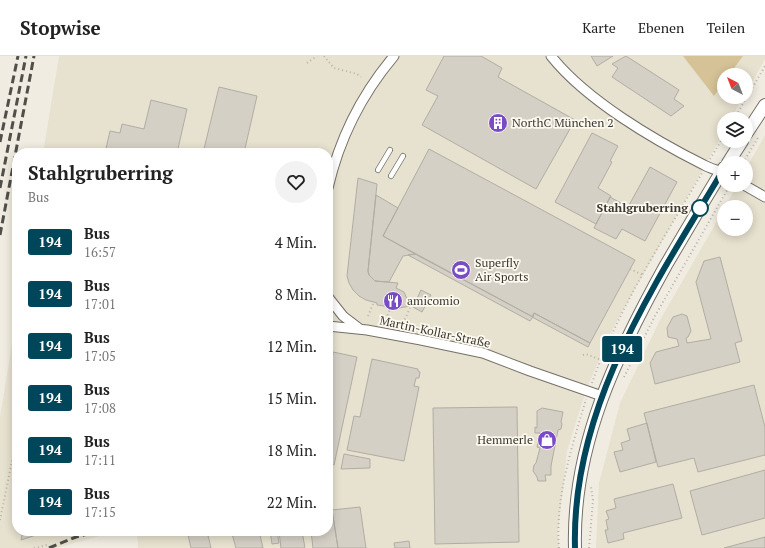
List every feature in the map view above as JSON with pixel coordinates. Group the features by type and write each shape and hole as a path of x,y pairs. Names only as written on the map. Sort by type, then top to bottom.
{"main road":[{"path":"753,123 765,105"},
{"path":"575,548 576,500 584,454 602,396 644,304 717,181"}],"street":[{"path":"333,171 346,131 369,91 394,56"},
{"path":"551,56 576,82 599,101 628,121 706,166 717,168"},
{"path":"753,190 765,196"},
{"path":"333,303 343,316 361,330"},
{"name":"Martin-Kollar-Straße","path":"333,327 421,340 483,353 602,396"}],"lane":[{"path":"378,170 390,150"},
{"path":"392,176 402,156"}],"path":[{"path":"307,63 318,56"},
{"path":"324,56 334,68 357,74 361,77"},
{"path":"738,112 765,66"},
{"path":"747,156 762,132"},
{"path":"620,383 655,316 726,192"},
{"path":"630,269 643,275"},
{"path":"368,316 374,302"},
{"path":"403,323 410,308"},
{"path":"386,319 390,309"},
{"path":"583,355 586,354 601,360"},
{"path":"0,520 12,461"},
{"path":"590,548 593,500 591,485"},
{"path":"34,548 46,547"}],"shaded area":[{"path":"59,56 765,56 765,59 753,80 753,68 717,68 717,104 739,104 735,112 717,112 717,144 613,328 586,390 567,451 558,532 559,548 138,548 137,536 333,536 333,148 44,148"},
{"path":"683,56 743,56 734,68 717,68 717,92 714,96"},
{"path":"765,135 765,548 596,548 599,483 620,403 660,320 717,221 717,236 753,236 753,200 729,200 733,192 753,192 753,156"},
{"path":"12,344 12,536 100,536 56,548 0,548 0,417"}],"building":[{"name":"NorthC München 2","path":"444,56 481,56 502,68 498,77 575,120 536,189 422,125 438,96 426,90"},
{"path":"591,56 613,56 597,66"},
{"path":"626,56 679,90 674,99 684,106 671,116 612,77 618,68 612,64"},
{"path":"219,87 257,96 245,148 204,148"},
{"path":"151,100 187,109 178,148 106,148 110,131 120,133 122,124 144,129"},
{"path":"592,133 618,146 610,161 612,162 598,188 611,196 596,224 555,202"},
{"path":"429,149 635,260 590,343 534,313 533,317 383,236"},
{"path":"650,167 677,182 645,241 622,229 616,239 594,228 610,197 628,207"},
{"path":"358,178 377,184 368,271 369,275 375,281 398,283 396,288 404,292 410,306 399,308 377,305 377,303 359,296 349,283 347,276"},
{"path":"376,195 398,208 383,236 415,254 403,256 389,282 375,281 369,275 368,271"},
{"path":"415,254 533,317 530,321 408,255"},
{"path":"720,257 742,341 735,343 740,362 655,384 650,363 656,352 679,346 677,339 668,337 667,328 673,317 682,314 687,316 691,331 686,338 687,343 711,339 696,282 704,261"},
{"path":"421,290 431,295 422,312 413,307"},
{"path":"534,313 590,343 588,347 532,317"},
{"path":"333,352 357,357 333,465"},
{"path":"372,359 418,369 420,372 419,378 416,378 414,386 419,387 404,461 347,450 354,416 360,417"},
{"path":"754,385 765,427 765,455 698,472 694,458 658,467 644,413"},
{"path":"517,407 519,542 435,544 433,408"},
{"name":"Hemmerle","path":"542,408 563,412 561,429 558,430 551,466 551,475 545,475 546,481 538,481 533,471 540,448 537,447 540,433 535,433 535,427 537,428 537,411"},
{"path":"647,423 656,462 620,472 614,452 623,450 621,443 630,440 627,429"},
{"path":"344,454 370,459 370,468 341,469"},
{"path":"765,470 765,518 702,535 690,491"},
{"path":"673,484 682,518 623,533 624,539 608,543 605,530 608,530 606,520 609,519 606,511 616,508 614,499"},
{"path":"360,507 366,548 338,548 333,510"},
{"path":"333,516 338,548 313,548 312,536 333,536"},
{"path":"22,536 33,536 21,540"},
{"path":"188,536 208,536 211,548 191,548"},
{"path":"233,536 260,536 263,548 236,548"},
{"path":"271,536 278,536 279,543 272,544"},
{"path":"280,536 303,536 305,548 281,548"},
{"path":"765,537 765,548 724,548"},
{"path":"409,541 410,548 395,548 394,543"}],"railway":[{"path":"0,142 18,56"},
{"path":"0,188 26,56"},
{"path":"17,148 34,56"},
{"path":"0,235 12,172"},
{"path":"49,548 80,536"}],"bus line":[{"name":"194","path":"575,548 576,500 584,454 602,396 644,304 717,180"}],"place":[{"name":"NorthC München 2","path":"498,123"},
{"name":"Stahlgruberring","path":"700,208"},
{"name":"Superfly Air Sports","path":"461,270"},
{"name":"amicomio","path":"393,301"},
{"name":"Hemmerle","path":"547,440"}]}
